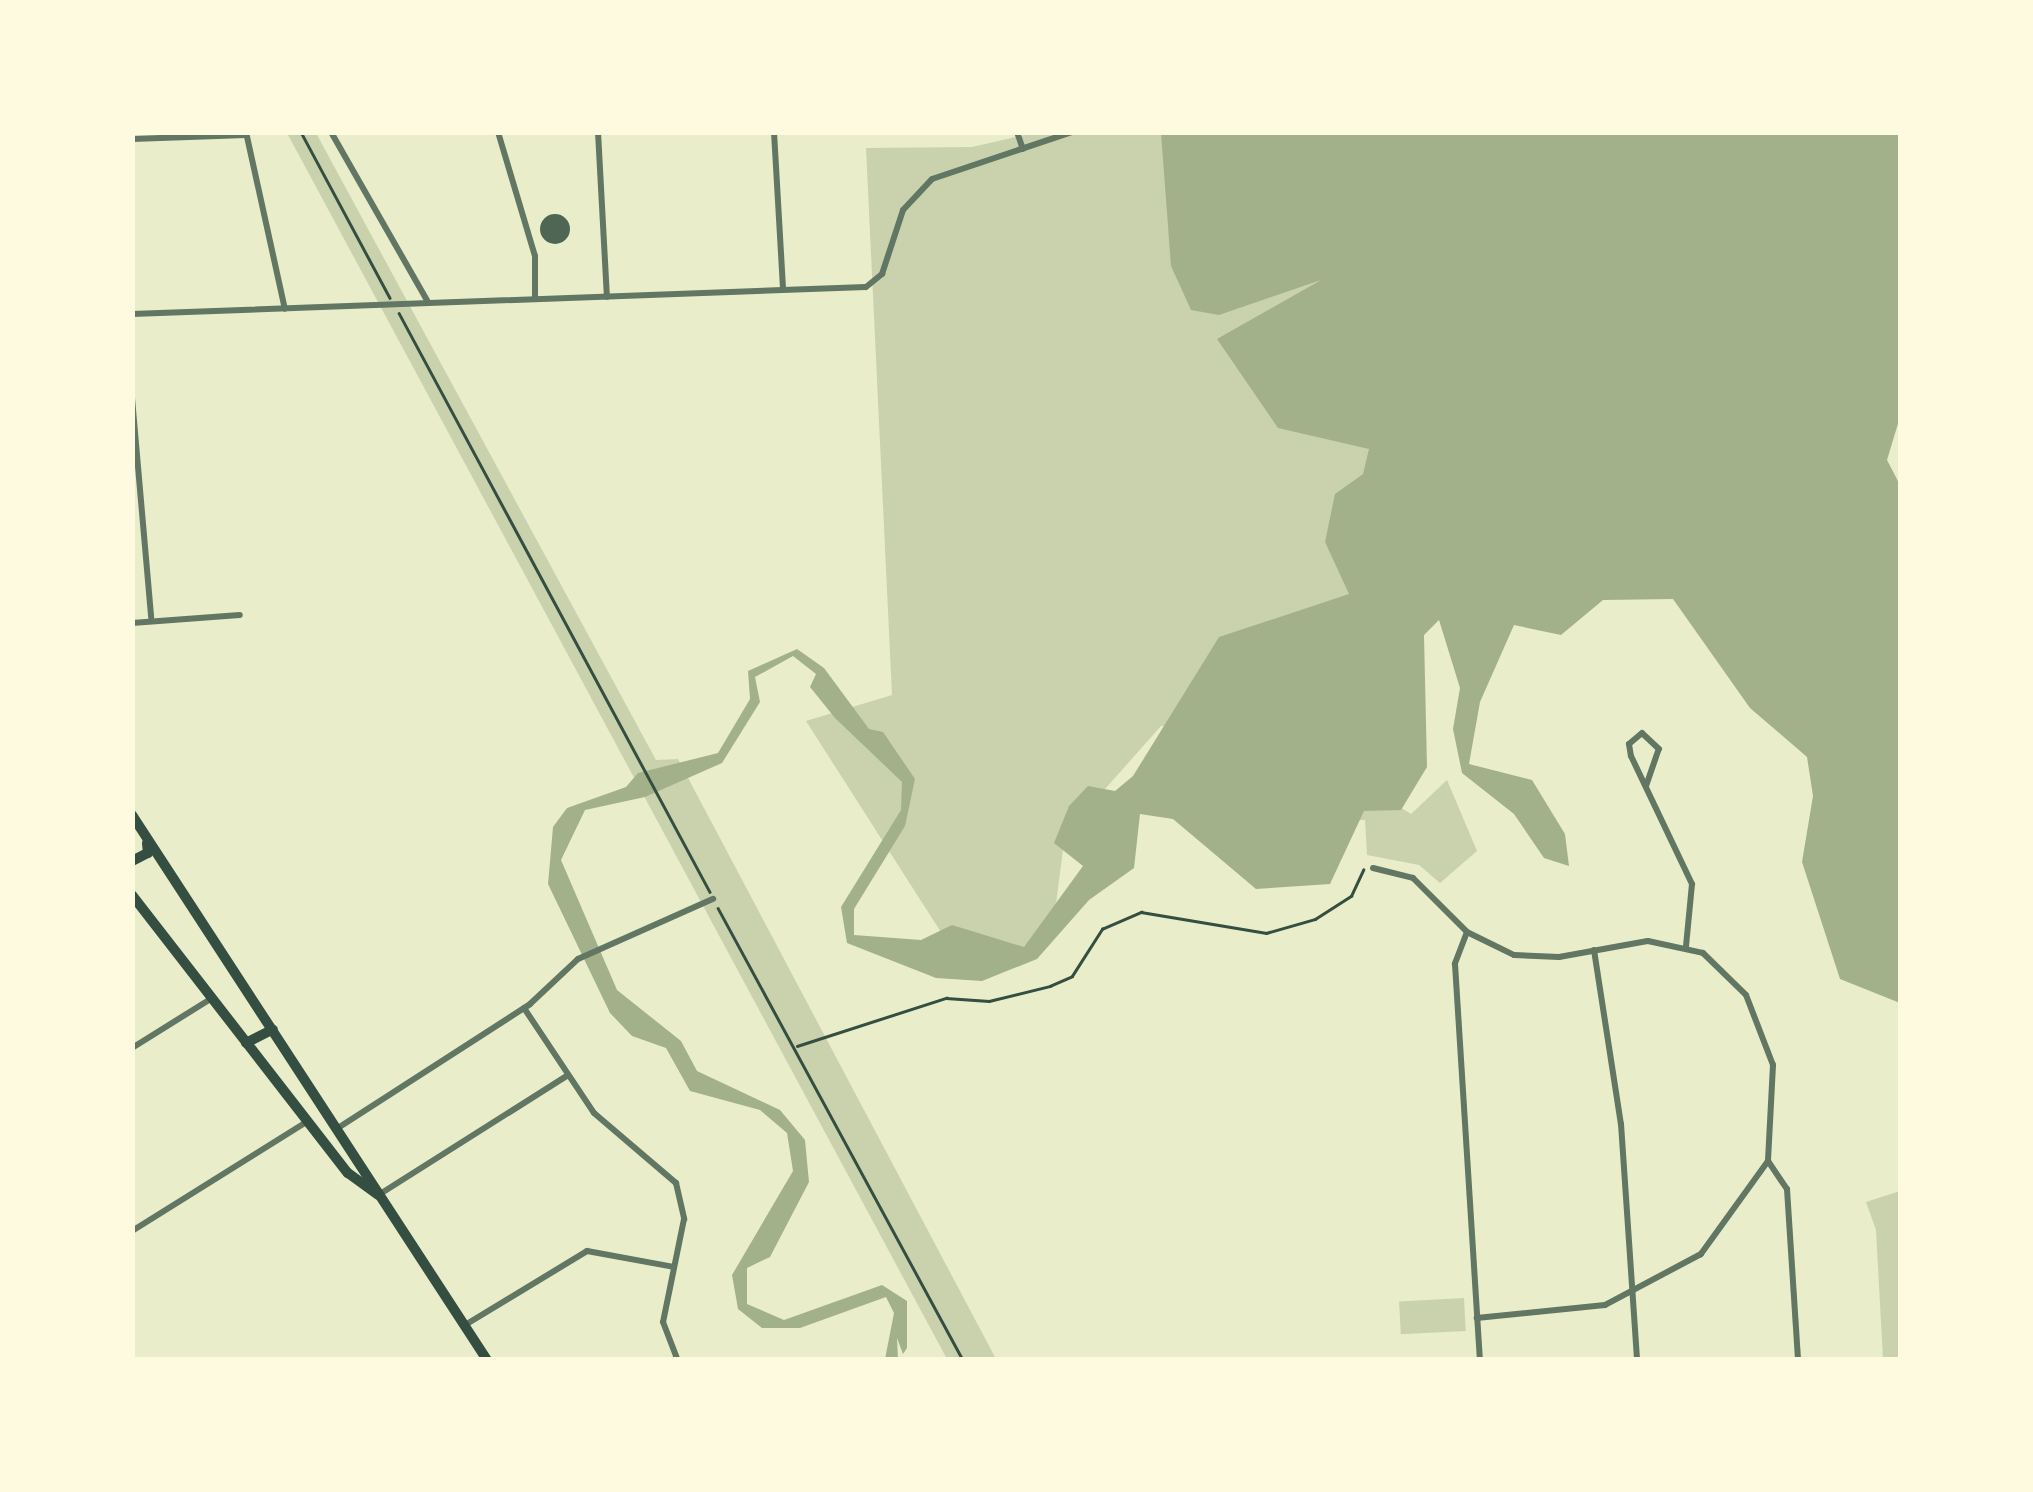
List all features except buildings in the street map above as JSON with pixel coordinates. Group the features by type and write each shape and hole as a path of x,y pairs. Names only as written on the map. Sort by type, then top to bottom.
{"main road":[{"path":"132,815 272,1029 341,1126 378,1195 487,1360"},
{"path":"132,861 148,853 146,837"},
{"path":"132,894 308,1121 378,1195"},
{"path":"246,1042 272,1029"}],"street":[{"path":"331,132 393,255 429,303"},
{"path":"498,132 535,256 535,300"},
{"path":"598,132 606,297"},
{"path":"774,132 782,290"},
{"path":"1018,132 1023,149"},
{"path":"132,314 782,290 879,280 898,218 921,188 966,161 1023,149 1072,132"},
{"path":"132,139 246,134 285,309"},
{"path":"132,398 150,617"},
{"path":"132,623 150,617 240,614"},
{"path":"1646,786 1659,749 1642,733 1629,749 1646,786 1692,884 1686,946"},
{"path":"1378,868 1418,882 1468,932 1525,957 1648,941 1686,946 1731,975 1766,1040 1777,1104 1768,1161 1710,1245 1633,1295 1577,1311 1478,1318"},
{"path":"341,1126 524,1008 578,959 713,898"},
{"path":"1468,932 1455,964 1480,1360"},
{"path":"1594,950 1619,1106 1637,1360"},
{"path":"132,1048 212,998"},
{"path":"524,1008 567,1076 604,1123 676,1182 684,1219 663,1322 677,1358"},
{"path":"378,1195 567,1076"},
{"path":"132,1231 308,1121"},
{"path":"1768,1161 1788,1189 1798,1360"},
{"path":"465,1325 587,1250 674,1266"}],"path":[{"path":"301,132 963,1360"},
{"path":"796,1047 946,998 989,1001 1050,986 1072,976 1102,929 1141,912 1253,932 1315,919 1351,896 1372,861 1378,868"}],"shaded area":[{"path":"287,133 316,133 656,760 678,759 996,1359 947,1359"},
{"path":"1033,133 1172,133 1333,267 1391,432 1362,783 1411,814 1447,780 1477,851 1440,883 1419,865 1367,855 1365,820 1269,822 1262,722 1161,726 1065,834 1052,935 969,976 806,721 892,695 866,148 972,147"},
{"path":"1161,133 1900,133 1900,417 1887,460 1900,485 1900,1003 1840,979 1802,862 1813,796 1807,757 1750,708 1673,599 1603,600 1561,635 1514,625 1480,702 1469,764 1532,780 1565,834 1569,866 1544,858 1514,814 1462,773 1453,729 1460,688 1439,620 1424,635 1427,767 1401,810 1364,811 1330,884 1256,889 1173,819 1140,814 1134,868 1089,900 1037,959 982,981 936,978 847,943 841,907 901,810 902,782 835,718 810,687 816,674 793,656 755,677 760,702 722,763 645,797 585,810 561,860 617,990 681,1041 697,1071 780,1110 805,1140 809,1182 770,1257 747,1268 747,1304 784,1320 882,1285 907,1301 907,1348 903,1354 897,1338 898,1359 885,1359 894,1313 886,1297 800,1328 762,1328 738,1309 732,1275 793,1171 787,1133 760,1110 690,1091 666,1048 632,1036 610,1013 548,884 553,827 567,808 626,787 638,773 718,753 750,699 748,671 797,649 824,668 869,729 883,732 915,779 905,826 854,909 854,935 921,940 952,925 1024,947 1083,866 1054,843 1069,806 1088,786 1115,791 1133,776 1219,637 1349,594 1325,542 1335,494 1363,474 1369,449 1278,428 1217,339 1321,280 1219,315 1191,310 1171,266"},
{"path":"1900,1191 1900,1359 1883,1359 1876,1230 1866,1202"},
{"path":"1464,1298 1466,1331 1401,1334 1399,1301"}]}
